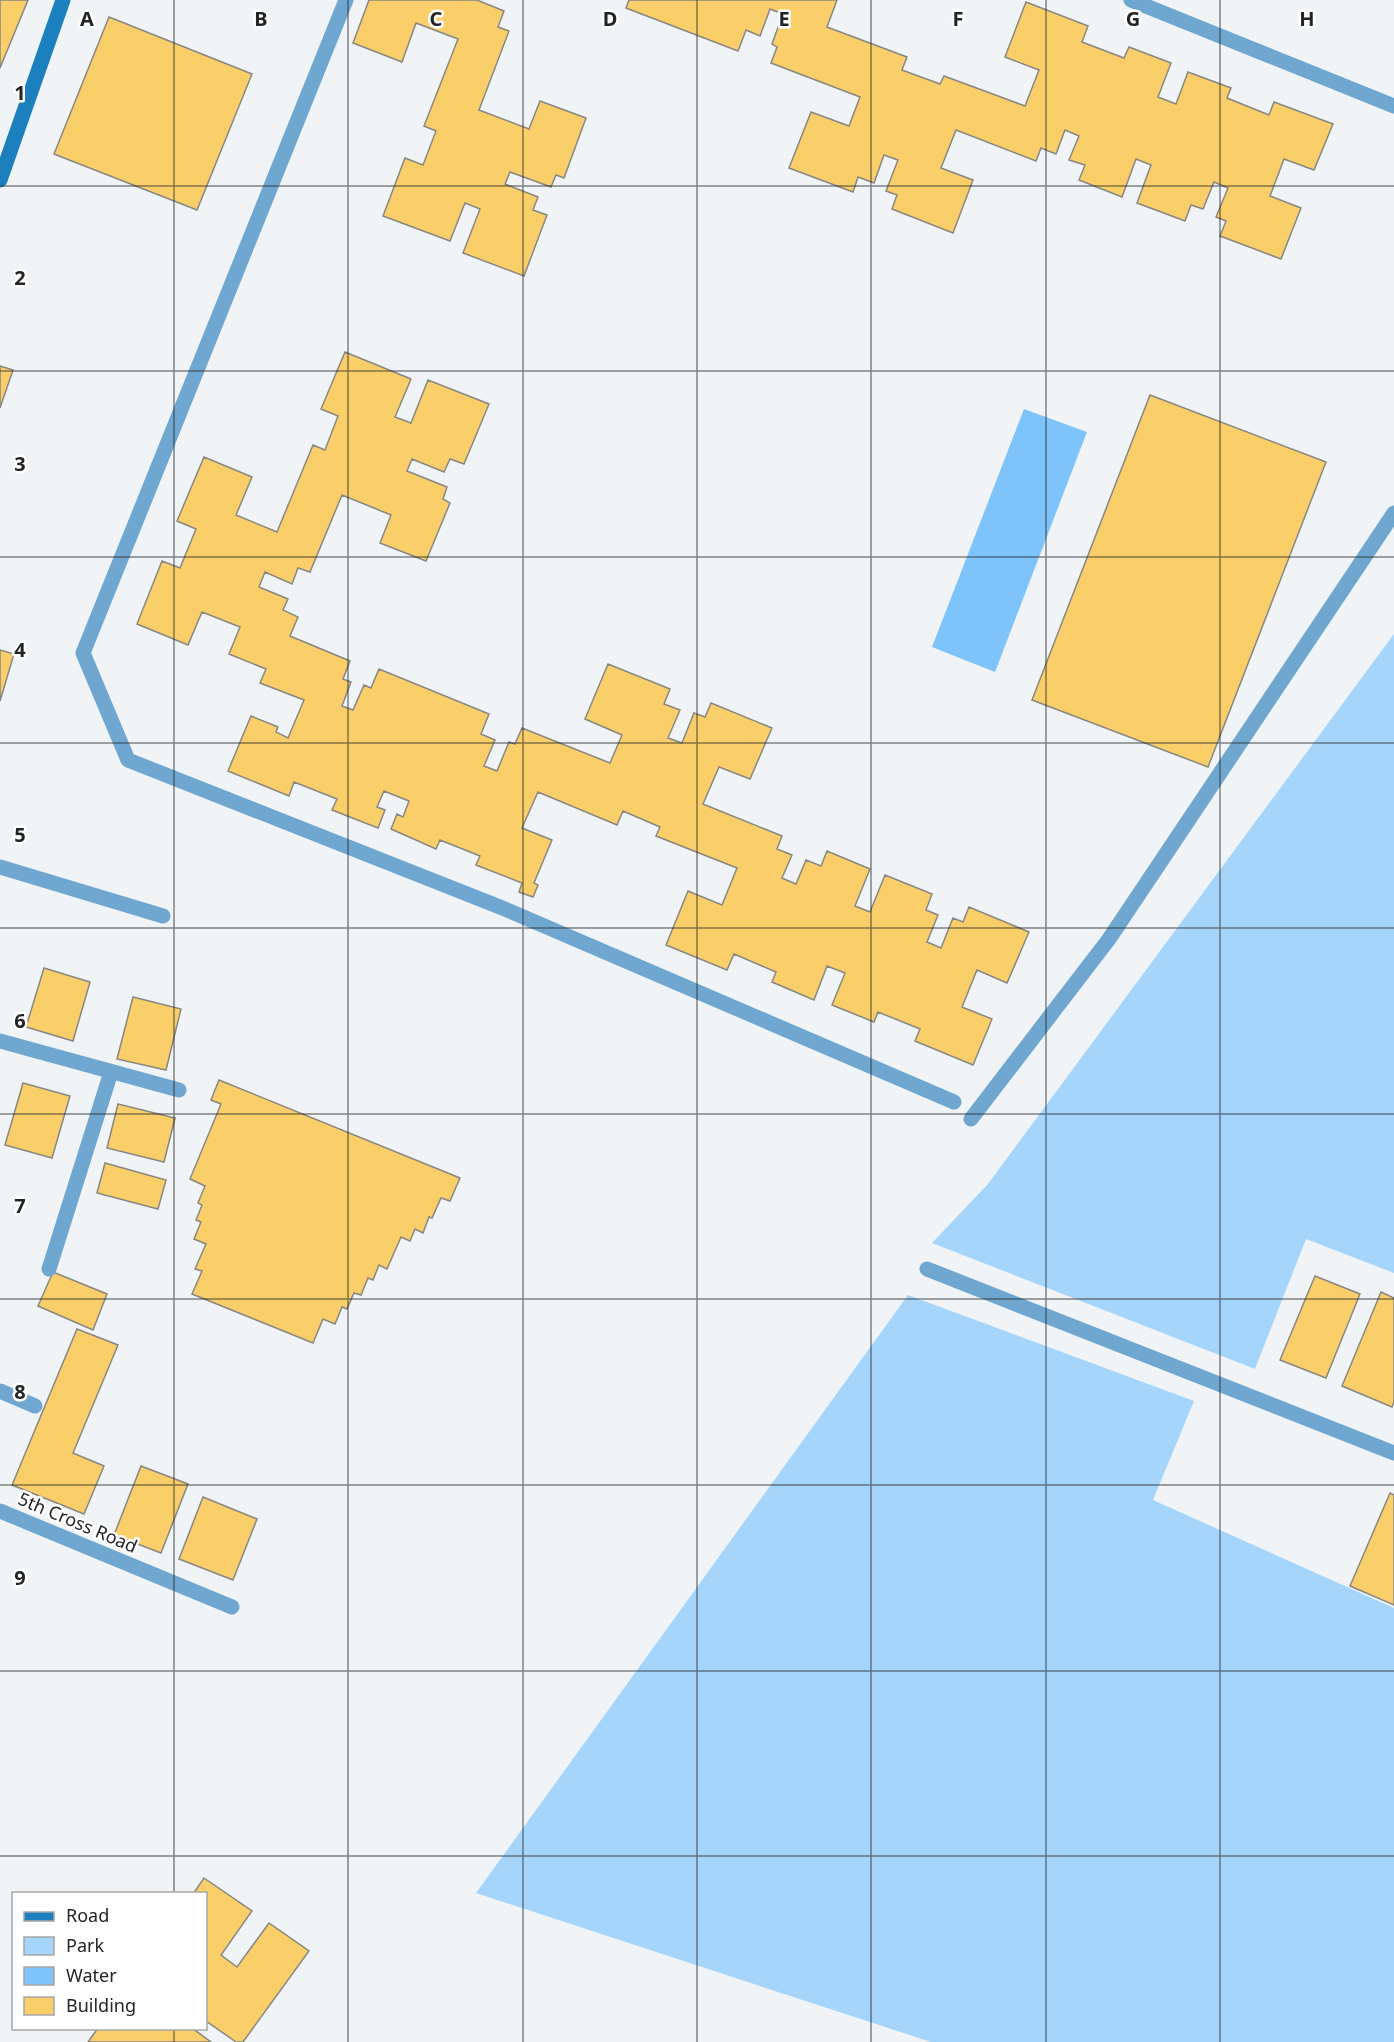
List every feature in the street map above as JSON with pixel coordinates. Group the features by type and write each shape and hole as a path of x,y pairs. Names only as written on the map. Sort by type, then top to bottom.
{"street":[{"path":"0,180 63,0"},
{"path":"346,0 83,653 128,760 505,909 954,1102"},
{"path":"1131,0 1394,106"},
{"path":"971,1119 1109,939 1394,513"},
{"path":"0,867 163,916"},
{"path":"0,1041 179,1090"},
{"path":"49,1269 111,1072"},
{"path":"927,1269 1394,1453"},
{"path":"0,1391 35,1406"},
{"name":"5th Cross Road","path":"0,1511 232,1607"}],"green space":[{"path":"1394,634 1394,1273 1306,1239 1255,1369 932,1243 988,1184"},
{"path":"908,1295 1194,1401 1153,1500 1394,1608 1394,2042 931,2042 476,1893"}],"water":[{"path":"1024,409 1087,432 995,672 932,647"}],"building":[{"path":"0,0 28,0 0,68"},
{"path":"369,0 477,0 504,11 498,27 509,31 479,110 529,129 540,101 586,118 564,178 556,175 551,187 510,172 505,184 538,197 533,210 547,215 524,276 463,253 480,209 465,203 450,241 383,216 405,158 423,165 436,131 424,126 458,39 416,23 402,62 353,43"},
{"path":"629,0 837,0 827,27 907,57 902,70 940,84 944,76 1025,106 1039,70 1005,57 1026,2 1088,26 1082,42 1124,58 1129,47 1171,63 1158,97 1176,104 1188,72 1231,88 1227,98 1269,115 1274,102 1333,124 1314,170 1284,159 1270,196 1301,208 1281,259 1220,236 1226,221 1216,217 1228,188 1214,182 1203,209 1191,205 1185,221 1137,203 1151,165 1136,159 1122,197 1079,180 1085,165 1069,160 1079,136 1065,130 1056,154 1041,148 1036,161 956,130 941,168 973,180 953,233 892,209 897,195 886,191 898,160 884,155 874,183 858,177 853,192 789,168 811,112 849,126 860,97 771,63 777,47 772,44 783,14 770,9 760,36 746,30 738,51 626,8"},
{"path":"109,17 252,74 197,210 54,154"},
{"path":"345,352 411,379 395,417 411,423 428,380 489,404 464,464 450,459 444,472 412,459 407,471 447,487 443,499 450,503 426,561 380,543 391,515 342,495 310,572 298,568 292,584 265,572 259,587 288,599 283,610 298,617 290,636 350,661 343,679 351,682 342,706 353,710 364,685 371,688 379,669 489,714 481,734 495,740 484,766 497,771 509,742 515,744 522,728 610,763 622,735 585,719 608,664 670,689 664,704 680,710 668,738 682,743 694,713 705,717 711,703 772,728 750,779 719,767 703,804 782,836 777,849 792,855 782,878 796,884 806,860 821,866 827,851 870,869 855,906 870,912 885,875 932,894 926,910 938,915 927,942 941,948 953,918 963,922 969,907 1029,932 1007,983 977,970 962,1007 992,1019 973,1065 915,1041 920,1029 878,1012 874,1022 832,1005 845,973 827,966 814,1000 772,982 776,972 734,954 727,970 666,945 688,891 722,905 737,868 656,836 660,827 623,811 617,825 538,792 522,828 552,840 534,883 538,885 533,897 519,892 522,883 476,865 480,856 440,840 436,849 391,829 397,814 403,817 409,801 384,791 377,807 385,810 378,828 332,810 337,799 294,782 289,796 228,771 251,716 278,727 276,732 288,738 304,700 260,683 266,669 229,654 240,627 202,612 188,645 137,624 162,561 180,568 196,529 177,521 204,457 252,477 236,515 277,532 313,445 325,450 338,416 321,409"},
{"path":"0,366 13,370 0,408"},
{"path":"1150,395 1326,462 1208,767 1032,700"},
{"path":"0,650 14,654 0,701"},
{"path":"44,968 90,982 73,1041 26,1027"},
{"path":"133,997 181,1009 166,1070 117,1059"},
{"path":"219,1080 460,1178 450,1201 441,1198 432,1218 429,1217 423,1233 415,1229 410,1241 401,1237 387,1269 379,1265 373,1280 368,1278 361,1295 354,1293 347,1309 342,1307 335,1324 323,1319 313,1343 192,1294 202,1271 195,1269 206,1244 194,1239 201,1222 196,1220 202,1205 198,1203 205,1186 190,1179 221,1104 211,1100"},
{"path":"23,1083 70,1096 52,1158 5,1145"},
{"path":"118,1104 175,1118 164,1162 107,1148"},
{"path":"105,1163 166,1180 158,1209 97,1193"},
{"path":"53,1272 107,1294 93,1330 38,1306"},
{"path":"1315,1276 1360,1294 1326,1378 1280,1360"},
{"path":"1381,1292 1394,1298 1394,1402 1392,1407 1342,1386"},
{"path":"77,1329 118,1345 73,1453 104,1466 84,1514 12,1485"},
{"path":"141,1466 188,1484 161,1553 114,1535"},
{"path":"1390,1493 1394,1495 1394,1605 1350,1586"},
{"path":"203,1497 257,1519 233,1580 179,1559"},
{"path":"204,1878 252,1911 221,1955 237,1967 269,1923 309,1951 243,2042 236,2042 207,2022 207,1892 194,1892"},
{"path":"97,2030 195,2030 211,2042 88,2042"}]}
